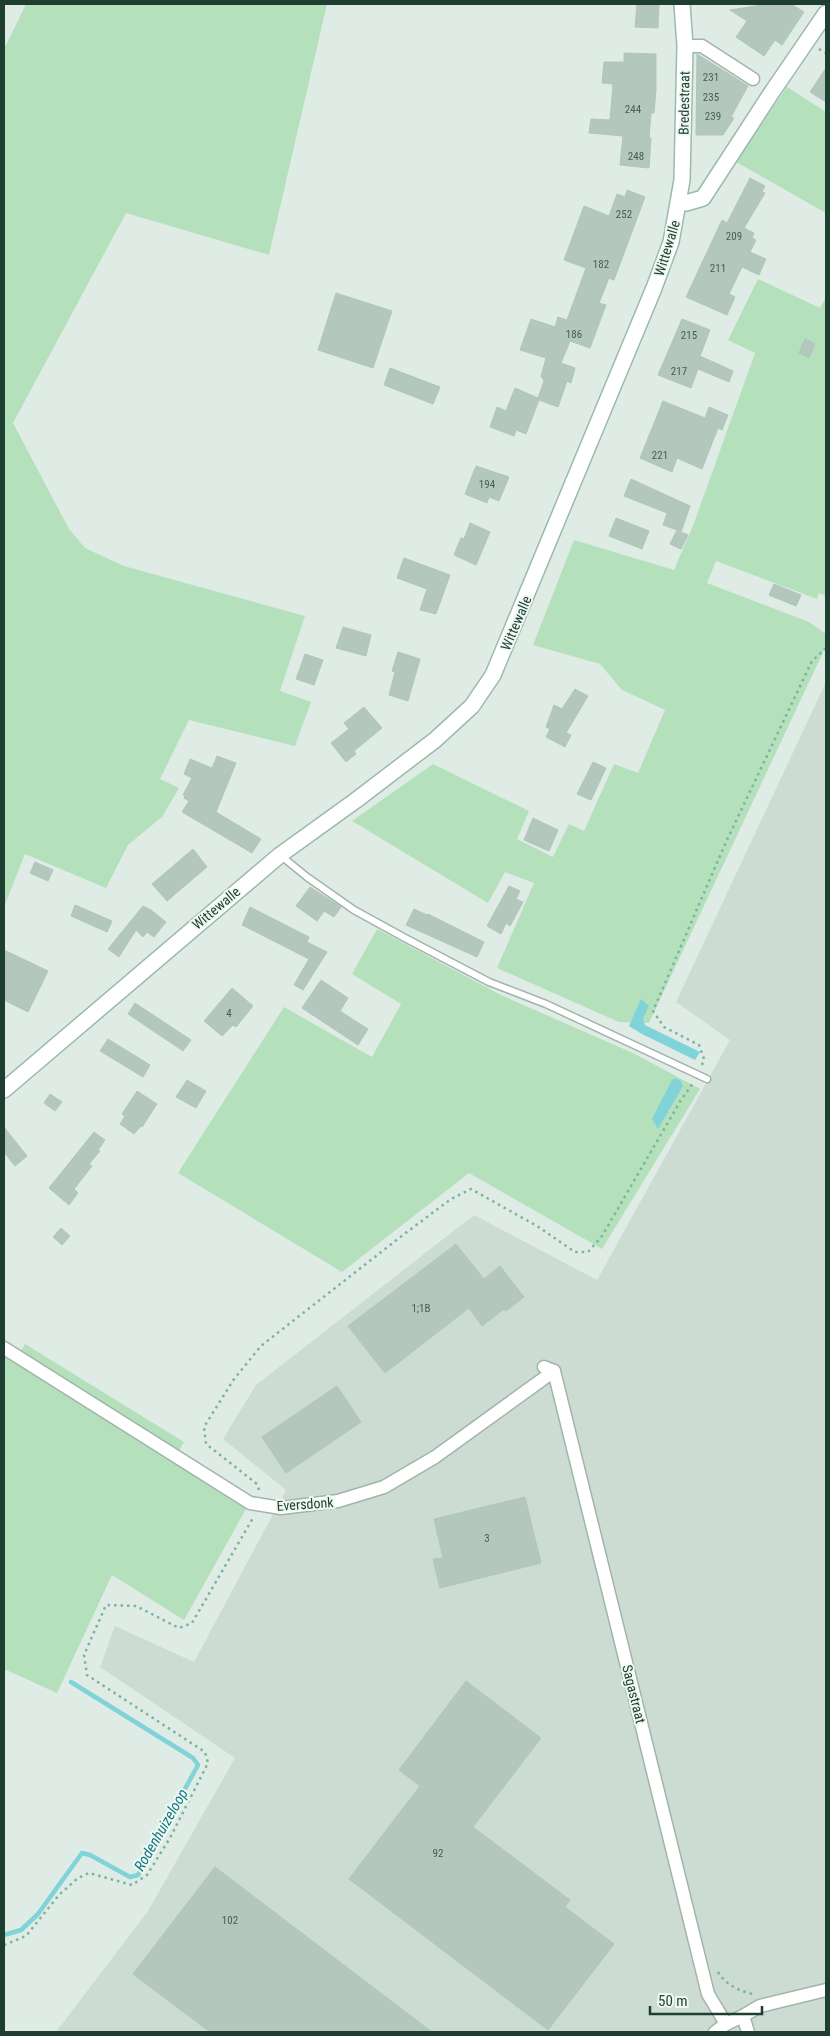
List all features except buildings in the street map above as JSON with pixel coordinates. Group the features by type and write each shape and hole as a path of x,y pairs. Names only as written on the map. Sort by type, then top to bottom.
{"street":[{"name":"Bredestraat","path":"679,202 682,180 685,46 682,4"},
{"name":"Wittewalle","path":"4,1090 280,855 435,740 472,706 494,675 658,279 671,242 679,202 686,203 703,198 766,100 826,13"},
{"path":"685,46 702,46 753,79"},
{"name":"Eversdonk","path":"4,1348 250,1503 280,1508 338,1502 384,1487 435,1457 549,1369"},
{"name":"Sagastraat","path":"549,1369 708,1994 726,2024"},
{"path":"715,2032 760,2006 826,1990"},
{"path":"743,2016 748,2032"}],"lane":[{"path":"280,855 307,877 354,910 405,938 489,982 546,1004 707,1079"}],"path":[{"path":"4,1945 26,1936 59,1895 78,1878 88,1873 132,1885 146,1875 170,1838 208,1763 205,1752 87,1675 84,1655 106,1605 136,1606 179,1628 192,1623 262,1497 257,1484 206,1444 204,1427 234,1379 261,1346 451,1199 471,1189 537,1226 575,1252 588,1252 602,1236 681,1100 698,1075 704,1059 698,1045 664,1027 653,1011 734,825 812,661 826,648"},
{"path":"714,1966 727,1983 738,1990 757,1995"}],"shaded area":[{"path":"826,682 826,2032 56,2032 148,1911 235,1758 100,1667 115,1626 194,1662 286,1490 223,1439 256,1385 474,1215 597,1280 730,1040 676,1002"}],"green space":[{"path":"26,4 327,4 269,255 126,213 13,423 69,529 85,548 124,566 305,616 280,691 311,702 295,746 189,720 160,779 179,788 162,817 128,845 106,888 25,854 4,907 4,49"},
{"path":"787,87 826,112 826,213 736,162"},
{"path":"758,279 820,308 826,297 826,596 819,593 817,599 716,561 707,583 809,622 826,634 826,646 649,1023 619,1022 497,968 534,883 505,872 488,903 352,821 433,764 529,811 517,839 553,857 569,824 584,831 614,764 638,773 665,710 622,690 600,664 533,645 574,540 674,570 694,523 755,353 728,340"},
{"path":"377,929 503,996 635,1054 700,1089 602,1249 469,1173 342,1272 178,1173 284,1007 372,1057 401,1004 352,974"},
{"path":"25,1344 184,1442 177,1454 19,1354"},
{"path":"4,1354 246,1509 184,1620 112,1575 57,1693 4,1669"}],"water":[{"path":"641,999 649,1006 643,1019 645,1025 700,1052 695,1060 629,1026"},
{"path":"675,1078 681,1081 683,1086 658,1129 652,1119 672,1080"}],"waterway":[{"name":"Rodenhuizeloop","path":"4,1935 21,1930 38,1914 82,1853 90,1855 130,1877 138,1875 198,1765 193,1758 71,1682"}]}
